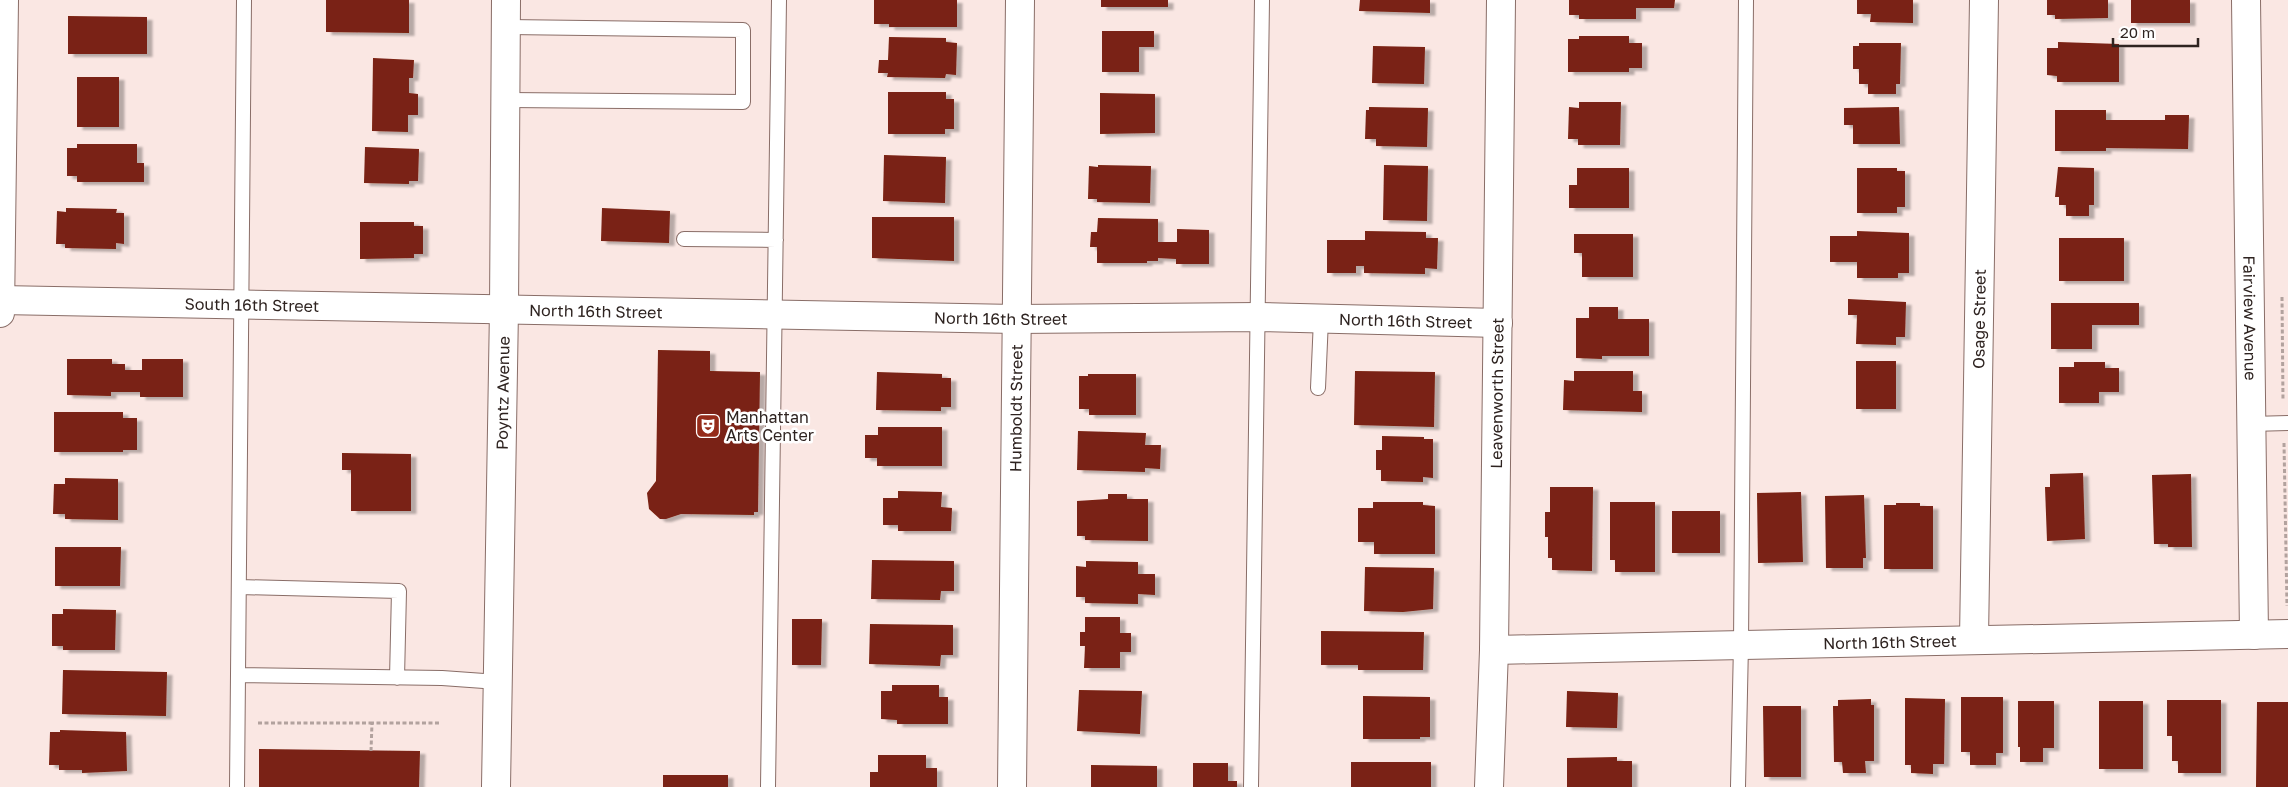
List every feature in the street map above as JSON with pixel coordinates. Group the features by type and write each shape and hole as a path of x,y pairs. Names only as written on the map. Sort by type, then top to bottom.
{"street":[{"path":"0,314 4,0"},
{"name":"Poyntz Avenue","path":"496,787 504,309 506,0"},
{"name":"Humboldt Street","path":"1012,787 1020,0"},
{"name":"Leavenworth Street","path":"1489,787 1494,650 1501,0"},
{"name":"Osage Street","path":"1974,639 1984,0"},
{"name":"Fairview Avenue","path":"2246,0 2254,635"},
{"name":"South 16th Street","path":"0,300 504,309"},
{"name":"North 16th Street","path":"504,309 1016,319 1259,317 1498,323"},
{"name":"North 16th Street","path":"1494,650 2288,634"}],"lane":[{"path":"237,787 243,304 244,0"},
{"path":"768,787 779,0"},
{"path":"1251,787 1262,0"},
{"path":"1738,787 1741,644 1746,0"},
{"path":"506,27 743,30 743,102 506,100"},
{"path":"684,239 776,240"},
{"path":"1318,388 1321,319"},
{"path":"2251,424 2286,423"},
{"path":"240,587 399,591 397,678"},
{"path":"238,675 498,682"}],"path":[{"path":"2282,298 2286,423 2287,607"},
{"path":"238,722 441,723"},
{"path":"371,751 372,723"}],"building":[{"path":"326,0 409,0 409,33 326,32"},
{"path":"874,0 957,0 957,27 889,27 889,24 874,24"},
{"path":"1101,0 1168,0 1168,7 1101,7"},
{"path":"1360,0 1430,0 1430,13 1359,11"},
{"path":"1569,0 1675,0 1674,8 1636,8 1636,19 1579,19 1579,15 1569,15"},
{"path":"1857,0 1913,0 1913,23 1870,22 1871,14 1857,14"},
{"path":"2047,0 2108,0 2108,18 2055,19 2055,15 2047,15"},
{"path":"2131,0 2190,0 2190,23 2131,23"},
{"path":"68,16 147,17 147,54 68,54"},
{"path":"1102,31 1154,31 1154,47 1139,47 1139,72 1102,72"},
{"path":"1579,36 1629,36 1629,43 1642,43 1642,68 1629,68 1629,72 1568,72 1568,39 1579,39"},
{"path":"889,37 946,38 946,42 957,43 956,75 946,74 945,78 887,77 888,73 878,73 879,60 888,60"},
{"path":"2058,42 2119,44 2119,82 2057,82 2057,76 2047,75 2047,48 2058,48"},
{"path":"1859,43 1901,43 1900,84 1896,84 1896,94 1868,94 1868,84 1859,84 1859,69 1853,69 1853,46 1859,46"},
{"path":"1373,46 1425,47 1424,84 1372,83"},
{"path":"373,58 414,60 413,78 409,78 409,93 418,94 418,115 408,115 408,132 372,131"},
{"path":"77,77 119,77 119,127 77,127"},
{"path":"888,92 946,92 946,99 954,99 954,129 945,129 945,134 888,134"},
{"path":"1100,93 1155,94 1155,133 1100,134"},
{"path":"1579,102 1621,102 1620,145 1578,145 1578,139 1568,139 1569,107 1579,108"},
{"path":"1369,107 1428,108 1427,147 1376,146 1376,139 1365,139 1366,110 1369,110"},
{"path":"1899,107 1900,144 1853,144 1853,125 1844,125 1844,108"},
{"path":"2055,110 2106,110 2106,120 2165,120 2165,115 2189,115 2188,149 2106,148 2106,151 2055,151"},
{"path":"77,144 137,144 137,163 144,163 144,182 77,182 77,176 67,176 67,148 77,148"},
{"path":"365,147 419,149 418,181 409,181 409,184 364,183"},
{"path":"884,155 946,157 945,203 883,201"},
{"path":"1098,165 1151,166 1150,203 1097,202 1097,199 1088,199 1089,166 1098,167"},
{"path":"1384,165 1428,166 1427,221 1383,220"},
{"path":"2058,167 2094,168 2094,205 2089,205 2089,216 2066,216 2066,205 2059,205 2059,197 2055,197"},
{"path":"1577,168 1629,168 1629,208 1569,208 1569,185 1577,185"},
{"path":"1857,168 1897,168 1897,171 1905,171 1905,207 1897,207 1897,213 1857,213"},
{"path":"66,208 117,209 116,213 124,213 124,244 116,243 116,249 65,248 65,244 56,244 57,211 66,212"},
{"path":"602,208 670,211 669,243 601,241"},
{"path":"872,217 954,217 954,261 872,258"},
{"path":"1098,218 1158,219 1158,242 1177,242 1177,229 1209,230 1209,264 1176,264 1176,259 1158,258 1158,261 1147,261 1147,263 1097,263 1097,247 1090,247 1091,232 1097,232"},
{"path":"360,222 414,222 414,226 423,226 423,254 414,254 414,258 360,259"},
{"path":"1365,231 1426,232 1426,238 1438,238 1437,269 1425,268 1425,274 1364,273 1364,266 1356,266 1356,273 1327,273 1327,240 1365,240"},
{"path":"1857,231 1909,233 1909,273 1898,273 1898,278 1857,278 1857,262 1830,262 1830,236 1857,236"},
{"path":"1574,234 1633,234 1633,277 1582,277 1582,253 1574,253"},
{"path":"2059,238 2124,238 2124,281 2059,281"},
{"path":"1848,299 1906,302 1905,337 1896,337 1896,345 1856,344 1857,315 1848,315"},
{"path":"2051,303 2139,303 2139,325 2092,325 2092,349 2051,349"},
{"path":"1589,307 1618,307 1618,319 1649,319 1649,356 1602,356 1602,359 1576,358 1576,318 1589,318"},
{"name":"Manhattan Arts Center","path":"658,350 710,351 710,371 760,372 758,512 754,512 754,515 681,514 660,519 649,509 647,493 656,481"},
{"path":"67,359 112,359 112,364 125,364 125,370 142,370 142,359 183,359 183,397 140,397 140,392 111,392 111,396 67,395"},
{"path":"1856,361 1896,361 1896,409 1856,409"},
{"path":"2074,362 2105,362 2105,368 2119,368 2119,392 2099,392 2099,403 2059,403 2059,367 2074,367"},
{"path":"1355,371 1435,372 1434,427 1354,425"},
{"path":"1574,371 1633,371 1633,391 1642,391 1642,412 1563,410 1564,380 1574,381"},
{"path":"877,372 942,374 942,378 951,378 951,407 941,407 941,411 876,410"},
{"path":"1088,374 1136,374 1136,415 1089,415 1089,409 1079,409 1079,376 1088,376"},
{"path":"54,412 123,412 123,418 137,418 137,450 123,450 123,452 54,452"},
{"path":"878,427 942,427 942,466 877,466 877,458 865,458 865,435 878,435"},
{"path":"1078,431 1146,433 1145,445 1161,445 1160,469 1145,468 1145,472 1077,470"},
{"path":"1382,436 1433,439 1433,478 1423,477 1423,482 1381,481 1381,470 1376,470 1376,450 1382,450"},
{"path":"342,453 411,454 411,511 351,511 351,470 342,470"},
{"path":"2083,473 2085,539 2047,541 2045,487 2050,487 2050,474"},
{"path":"2191,474 2192,547 2168,547 2168,544 2154,544 2152,475"},
{"path":"65,478 118,479 118,520 65,519 65,514 53,514 54,484 65,484"},
{"path":"1550,487 1593,487 1592,571 1552,570 1552,558 1548,558 1548,537 1545,537 1545,512 1550,512"},
{"path":"898,491 942,492 941,507 952,508 951,531 898,531 898,525 883,525 883,498 898,498"},
{"path":"1801,492 1803,562 1758,563 1757,493"},
{"path":"1108,494 1127,494 1127,499 1148,499 1148,541 1085,540 1085,536 1077,536 1077,501 1108,499"},
{"path":"1864,495 1866,558 1863,558 1863,568 1826,568 1825,496"},
{"path":"1373,502 1423,502 1423,505 1435,506 1435,554 1374,554 1374,542 1358,542 1358,508 1373,508"},
{"path":"1610,502 1655,502 1655,572 1615,572 1615,560 1610,560"},
{"path":"1896,503 1920,503 1920,506 1933,506 1933,569 1884,569 1884,505 1896,505"},
{"path":"1672,511 1720,511 1720,553 1672,553"},
{"path":"55,547 121,547 120,586 55,586"},
{"path":"872,560 954,561 954,591 941,591 940,600 871,599"},
{"path":"1086,561 1138,562 1138,574 1155,574 1155,595 1138,594 1138,604 1085,603 1085,597 1076,597 1076,566 1086,567"},
{"path":"1365,567 1434,568 1433,609 1403,612 1364,611"},
{"path":"63,609 116,610 115,650 63,650 63,646 52,646 52,614 63,614"},
{"path":"1085,617 1120,617 1120,633 1131,633 1131,652 1120,652 1120,668 1084,668 1085,646 1080,646 1080,632 1085,632"},
{"path":"792,619 822,619 821,665 792,665"},
{"path":"870,624 953,625 953,655 941,655 940,666 869,664"},
{"path":"1321,631 1424,632 1423,670 1358,670 1358,665 1321,665"},
{"path":"63,670 167,672 166,716 62,714"},
{"path":"892,685 939,685 939,697 948,697 948,724 897,724 897,720 881,719 881,691 892,691"},
{"path":"1079,690 1142,691 1140,734 1077,731"},
{"path":"1567,691 1618,693 1617,728 1566,727"},
{"path":"1363,696 1430,697 1430,737 1420,737 1420,739 1363,739"},
{"path":"1961,697 2003,697 2003,753 1996,753 1996,765 1970,765 1970,752 1961,752"},
{"path":"1905,698 1945,699 1944,764 1933,764 1933,774 1911,773 1911,765 1905,765"},
{"path":"1871,699 1871,705 1874,705 1874,761 1865,761 1866,773 1843,773 1842,762 1834,762 1833,706 1838,706 1838,700"},
{"path":"2167,700 2221,700 2221,773 2178,773 2178,761 2172,761 2172,736 2167,736"},
{"path":"2018,701 2054,701 2054,748 2043,748 2043,762 2020,762 2020,747 2018,747"},
{"path":"2099,701 2143,701 2143,769 2099,769"},
{"path":"2257,702 2288,702 2288,787 2256,787"},
{"path":"1763,706 1801,706 1801,777 1764,777"},
{"path":"60,730 126,732 127,771 82,773 82,770 59,770 59,765 49,765 50,732 60,732"},
{"path":"259,749 420,751 419,787 259,787"},
{"path":"878,755 926,755 926,768 937,768 937,787 870,787 870,772 878,772"},
{"path":"1617,757 1617,761 1632,761 1632,787 1567,787 1567,758"},
{"path":"1351,762 1431,762 1431,787 1351,787"},
{"path":"1193,763 1228,763 1228,781 1237,781 1237,787 1193,787"},
{"path":"1091,765 1157,766 1157,787 1091,787"},
{"path":"663,775 728,775 728,787 663,787"}],"place":[{"name":"Manhattan Arts Center","path":"708,426"}]}
